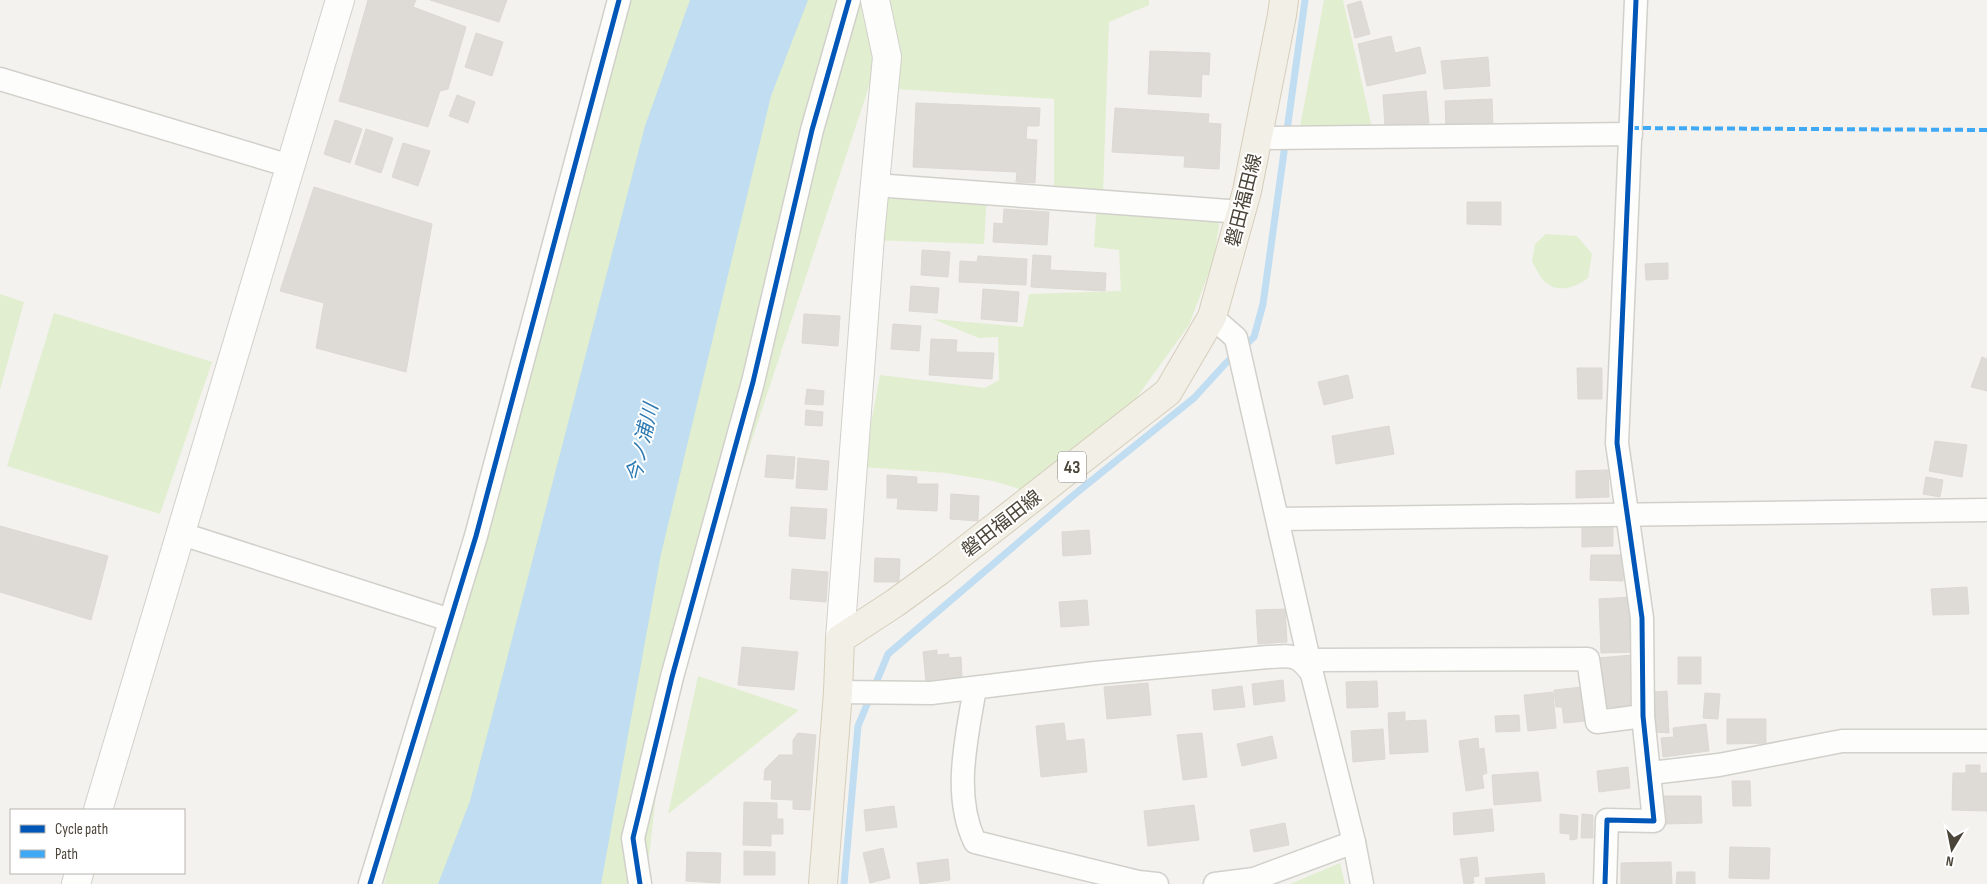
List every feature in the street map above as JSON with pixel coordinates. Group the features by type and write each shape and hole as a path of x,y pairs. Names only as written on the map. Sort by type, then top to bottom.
{"main road":[{"name":"磐田福田線","path":"840,638 895,603 940,570 1168,392 1212,317 1242,212 1259,138 1284,0"},
{"path":"823,884 838,692 840,638"}],"street":[{"path":"98,809 340,0"},
{"path":"370,884 476,536 619,0"},
{"path":"640,884 633,838 635,829 672,677 753,382 812,130 849,0"},
{"path":"840,638 875,186 887,57 875,0"},
{"path":"1605,884 1607,820 1654,821 1651,773 1644,716 1642,618 1617,443 1636,0"},
{"path":"0,79 290,166"},
{"path":"1259,138 1630,134"},
{"path":"875,186 1242,212"},
{"path":"1212,317 1236,338 1310,667 1354,842 1362,884"},
{"path":"1278,520 1987,510"},
{"path":"180,533 450,620"},
{"path":"838,692 931,693 1095,673 1268,656 1290,656 1310,667 1588,659 1597,722 1644,716"},
{"path":"975,688 965,754 964,806 968,828 975,842 1138,882 1158,884"},
{"path":"1651,773 1719,765 1842,741 1987,741"},
{"path":"1215,884 1254,879 1354,842"}],"green space":[{"path":"622,0 1149,0 1149,5 1109,22 1103,195 1054,198 1054,99 896,89 885,46 894,11 667,696 646,884 384,884 444,641"},
{"path":"1324,0 1343,0 1374,136 1298,137"},
{"path":"880,186 987,194 984,244 870,240"},
{"path":"1097,201 1220,218 1214,259 1189,325 1132,404 1026,491 993,481 947,473 863,467 880,375 985,388 999,380 998,337 979,338 933,319 1023,327 1029,294 1121,291 1119,250 1094,247"},
{"path":"1546,234 1577,236 1592,254 1588,278 1567,288 1556,288 1545,282 1532,262 1535,244"},
{"path":"0,294 24,302 0,390"},
{"path":"54,313 212,362 160,514 7,466"},
{"path":"698,676 799,710 668,814"},
{"path":"1340,863 1345,884 1290,884"}],"water":[{"name":"今ノ浦川","path":"690,0 808,0 771,96 661,554 601,884 438,884 470,801 645,126"}],"building":[{"path":"368,0 416,0 413,7 466,27 448,89 440,91 428,127 339,101"},
{"path":"430,0 507,0 499,22"},
{"path":"1361,1 1370,34 1355,38 1347,5"},
{"path":"476,33 503,42 492,76 465,67"},
{"path":"1391,36 1395,53 1420,47 1426,73 1367,86 1358,44"},
{"path":"1150,51 1210,53 1209,75 1202,74 1201,97 1148,94"},
{"path":"1488,57 1490,86 1444,89 1441,61"},
{"path":"1426,91 1429,123 1385,127 1383,95"},
{"path":"457,95 475,102 468,123 449,116"},
{"path":"1492,99 1493,127 1446,128 1445,101"},
{"path":"916,103 1040,108 1039,126 1027,126 1026,139 1037,140 1035,183 1016,182 1017,172 913,167"},
{"path":"1115,108 1209,114 1208,123 1221,124 1219,169 1184,167 1185,156 1112,152"},
{"path":"335,120 362,129 350,163 324,154"},
{"path":"366,129 393,138 381,173 355,164"},
{"path":"403,143 430,151 418,186 392,177"},
{"path":"314,187 432,224 406,372 316,348 324,303 280,291"},
{"path":"1467,202 1501,202 1501,225 1467,224"},
{"path":"1004,209 1049,212 1047,245 993,242 994,223 1003,224"},
{"path":"922,250 950,252 948,277 921,275"},
{"path":"1033,255 1051,256 1050,270 1106,273 1105,291 1031,287"},
{"path":"978,256 1027,259 1026,285 959,282 960,261 977,262"},
{"path":"1668,263 1668,279 1646,280 1645,264"},
{"path":"911,286 939,288 937,313 909,311"},
{"path":"983,289 1019,292 1017,322 981,319"},
{"path":"804,314 840,316 838,346 802,343"},
{"path":"893,324 921,326 919,351 891,349"},
{"path":"931,339 957,340 956,352 994,353 992,379 929,375"},
{"path":"1982,357 1987,359 1987,391 1971,387"},
{"path":"1577,368 1602,368 1602,399 1578,399"},
{"path":"1348,375 1353,398 1324,405 1318,382"},
{"path":"807,389 824,391 823,405 805,404"},
{"path":"806,410 823,412 822,426 805,425"},
{"path":"1389,426 1394,454 1336,464 1332,436"},
{"path":"1935,441 1967,445 1962,477 1929,471"},
{"path":"767,455 795,457 793,479 765,477"},
{"path":"798,458 829,461 827,490 796,488"},
{"path":"1608,470 1609,497 1576,498 1576,471"},
{"path":"887,475 917,477 917,484 938,484 937,511 897,509 898,498 887,498"},
{"path":"1926,477 1943,480 1940,497 1923,494"},
{"path":"951,494 979,496 978,521 950,519"},
{"path":"791,507 827,509 825,539 789,536"},
{"path":"1582,525 1613,525 1613,546 1582,547"},
{"path":"0,526 108,556 91,620 0,592"},
{"path":"1089,530 1091,554 1063,556 1062,532"},
{"path":"1591,555 1624,555 1623,581 1590,580"},
{"path":"875,558 900,559 899,582 874,582"},
{"path":"792,569 828,572 826,602 790,599"},
{"path":"1967,587 1969,614 1933,615 1931,589"},
{"path":"1631,597 1634,652 1601,653 1599,599"},
{"path":"1087,600 1089,625 1061,627 1059,602"},
{"path":"1285,609 1287,642 1258,644 1256,610"},
{"path":"742,647 798,652 794,690 738,685"},
{"path":"937,650 937,655 949,654 949,658 961,657 962,679 926,682 923,652"},
{"path":"1633,655 1631,707 1600,707 1598,658"},
{"path":"1678,657 1701,657 1701,684 1678,684"},
{"path":"1283,680 1285,701 1254,705 1252,684"},
{"path":"1377,681 1378,707 1347,708 1346,682"},
{"path":"1148,683 1151,715 1107,719 1104,687"},
{"path":"1242,686 1245,707 1214,710 1212,690"},
{"path":"1583,687 1586,721 1564,723 1562,707 1556,707 1554,690"},
{"path":"1667,691 1669,733 1656,732 1654,692"},
{"path":"1553,692 1556,728 1528,731 1524,695"},
{"path":"1705,693 1720,694 1718,719 1703,718"},
{"path":"1405,712 1405,721 1426,720 1428,752 1390,754 1388,713"},
{"path":"1519,715 1520,731 1496,732 1495,716"},
{"path":"1727,719 1766,719 1766,743 1727,744"},
{"path":"1064,723 1066,741 1084,739 1087,772 1041,777 1036,726"},
{"path":"1706,724 1709,751 1663,757 1661,738 1674,737 1673,728"},
{"path":"1383,729 1385,759 1353,762 1351,731"},
{"path":"798,733 816,735 810,810 793,809 793,800 771,799 772,780 764,780 765,769 779,755 793,755 793,740"},
{"path":"1202,733 1207,777 1183,780 1177,735"},
{"path":"1272,736 1277,758 1242,766 1237,744"},
{"path":"1478,738 1479,749 1484,748 1487,773 1482,775 1484,788 1466,791 1459,741"},
{"path":"1966,765 1980,765 1980,773 1987,773 1987,811 1952,810 1953,773 1966,773"},
{"path":"1628,767 1630,788 1599,792 1597,771"},
{"path":"1538,772 1541,801 1494,805 1492,775"},
{"path":"1732,781 1750,781 1751,806 1733,806"},
{"path":"1664,796 1701,796 1702,823 1665,824"},
{"path":"744,802 777,803 777,819 783,819 783,834 771,834 771,846 743,845"},
{"path":"1194,805 1199,840 1148,846 1144,811"},
{"path":"894,806 897,827 866,831 864,810"},
{"path":"1492,809 1494,831 1454,835 1453,813"},
{"path":"1560,814 1578,816 1577,839 1570,840 1570,834 1560,833"},
{"path":"1582,814 1593,815 1593,838 1581,838"},
{"path":"1285,823 1289,845 1254,852 1250,830"},
{"path":"1730,847 1770,848 1769,879 1729,878"},
{"path":"883,848 890,878 870,883 863,853"},
{"path":"744,851 775,852 775,875 744,875"},
{"path":"687,852 721,853 720,883 686,881"},
{"path":"1477,857 1479,876 1473,877 1474,883 1464,884 1460,859"},
{"path":"948,859 950,880 920,884 917,863"},
{"path":"1671,862 1672,884 1621,884 1621,863"},
{"path":"1677,872 1695,872 1695,884 1676,884"},
{"path":"1544,873 1545,884 1486,884 1485,878"}],"waterway":[{"path":"844,884 858,726 888,654 1075,494 1194,398 1226,363 1254,337 1263,304 1305,0"}],"marked path":[{"path":"1631,128 1987,130"}],"cycle path":[{"path":"370,884 476,536 619,0"},
{"path":"640,884 633,838 672,677 753,382 812,130 849,0"},
{"path":"1605,884 1607,820 1654,821 1643,716 1642,618 1617,443 1636,0"}]}
